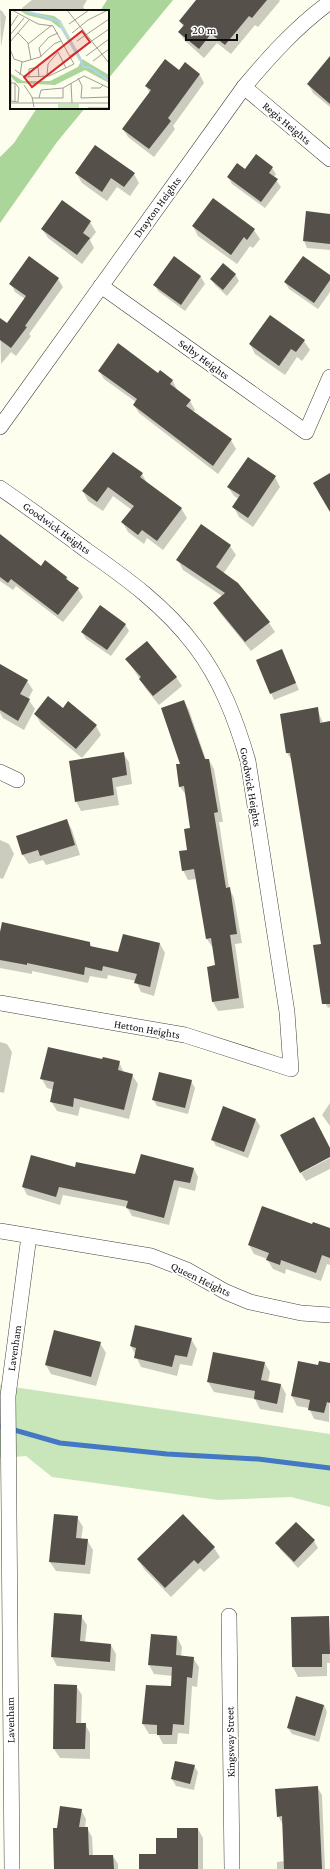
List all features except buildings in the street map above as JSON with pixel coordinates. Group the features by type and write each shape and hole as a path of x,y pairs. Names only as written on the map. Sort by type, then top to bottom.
{"street":[{"name":"Drayton Heights","path":"0,427 244,87 278,46 312,15 330,2"},
{"name":"Regis Heights","path":"244,87 330,159"},
{"name":"Selby Heights","path":"101,286 306,432 330,377"},
{"name":"Goodwick Heights","path":"0,488 127,578 152,599 175,621 196,646 213,673 228,702 240,732 248,761 286,1012 291,1069"},
{"path":"0,772 16,780"},
{"name":"Hetton Heights","path":"0,1003 185,1035 291,1069"},
{"name":"Queen Heights","path":"0,1231 151,1256 188,1270 226,1292 250,1302 294,1312 330,1315"},
{"name":"Lavenham","path":"12,1869 7,1449 8,1396 29,1236"},
{"name":"Kingsway Street","path":"229,1616 232,1869"}],"green space":[{"path":"107,0 173,0 109,78 109,10 101,10"},
{"path":"36,109 84,109 57,142 0,223 0,157 14,143"},
{"path":"0,1385 330,1434 330,1507 291,1497 218,1500 52,1477 26,1456 0,1458"}],"waterway":[{"path":"0,1426 60,1443 167,1454 258,1459 330,1468"}]}
